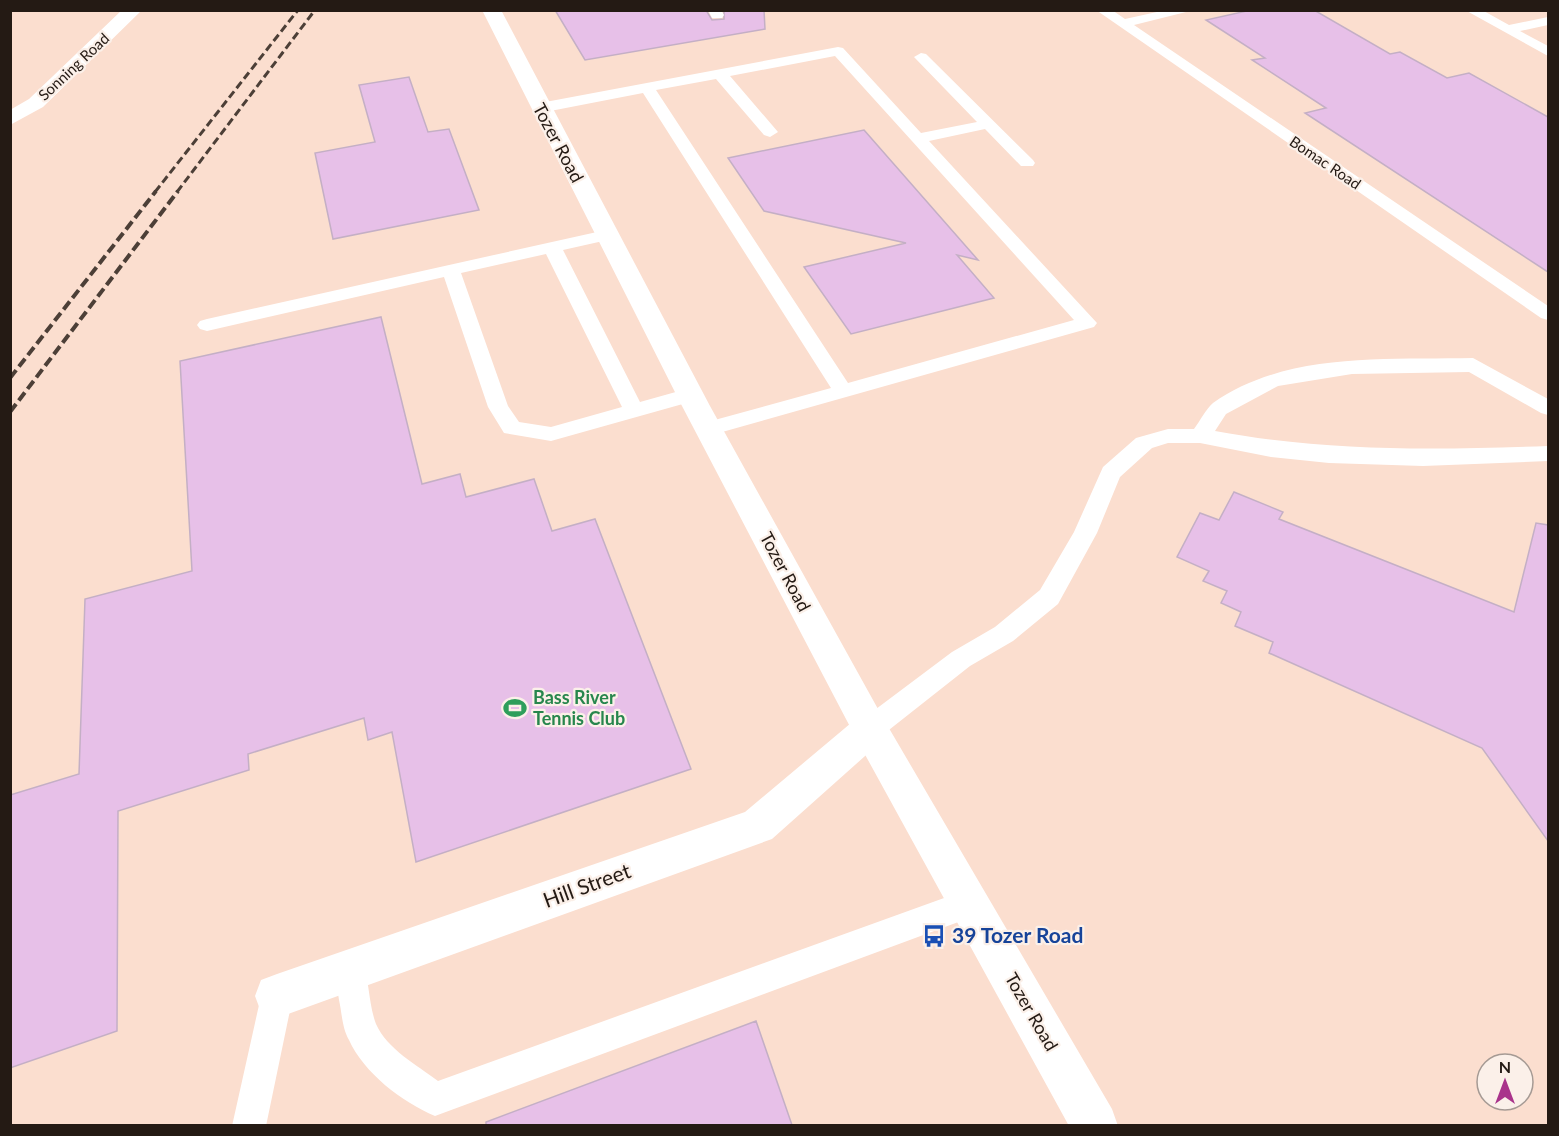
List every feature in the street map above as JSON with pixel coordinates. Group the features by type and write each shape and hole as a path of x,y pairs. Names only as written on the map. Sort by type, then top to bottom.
{"main road":[{"name":"Sonning Road","path":"10,119 36,103 133,10"},
{"name":"Tozer Road","path":"491,10 690,395 870,729 1095,1125"},
{"name":"Hill Street","path":"277,996 758,825 870,729"}],"lane":[{"name":"Bomac Road","path":"1102,10 1548,314"},
{"path":"1121,24 1188,10"},
{"path":"1471,10 1548,52"},
{"path":"1507,30 1548,21"},
{"path":"540,108 838,51 1087,323 708,429"},
{"path":"921,57 1027,163"},
{"path":"720,74 770,132"},
{"path":"647,88 843,391"},
{"path":"918,138 988,124"},
{"path":"207,325 606,235"},
{"path":"552,247 635,412"},
{"path":"451,270 498,407 512,428 550,434 690,395"},
{"path":"1200,436 1219,410 1273,380 1352,367 1473,365 1548,408"},
{"path":"870,729 962,659 1004,634 1049,597 1085,532 1111,473 1144,443 1168,436 1200,436 1271,449 1329,455 1423,458 1548,454"},
{"path":"350,970 361,1031 384,1062 435,1099 969,904"},
{"path":"249,1125 277,996"}],"building":[{"path":"555,10 706,10 712,20 724,19 724,10 764,10 765,29 585,60"},
{"path":"1251,10 1314,10 1390,54 1400,52 1447,78 1469,73 1548,117 1548,272 1305,113 1326,108 1252,60 1265,58 1206,20"},
{"path":"409,77 428,132 449,129 479,210 333,239 315,153 375,142 359,85"},
{"path":"864,130 978,260 957,255 994,298 851,334 804,267 906,243 764,211 728,158"},
{"name":"Bass River Tennis Club","path":"381,317 422,484 460,474 466,497 534,479 552,531 595,519 691,769 416,862 392,732 368,740 364,718 248,754 249,770 118,811 117,1031 10,1068 10,795 79,774 85,599 192,571 180,361"},
{"path":"1234,492 1283,512 1279,519 1514,612 1536,523 1548,525 1548,841 1482,748 1269,653 1273,642 1235,626 1241,612 1221,603 1227,591 1203,581 1209,571 1177,557 1200,513 1219,520"},
{"path":"756,1021 792,1125 486,1125 486,1122"}],"railway":[{"path":"155,192 298,10"},
{"path":"177,192 315,10"},
{"path":"10,378 156,191"},
{"path":"10,412 178,191"}],"place":[{"name":"Bass River Tennis Club","path":"515,708"},
{"name":"39 Tozer Road","path":"934,936"}]}
